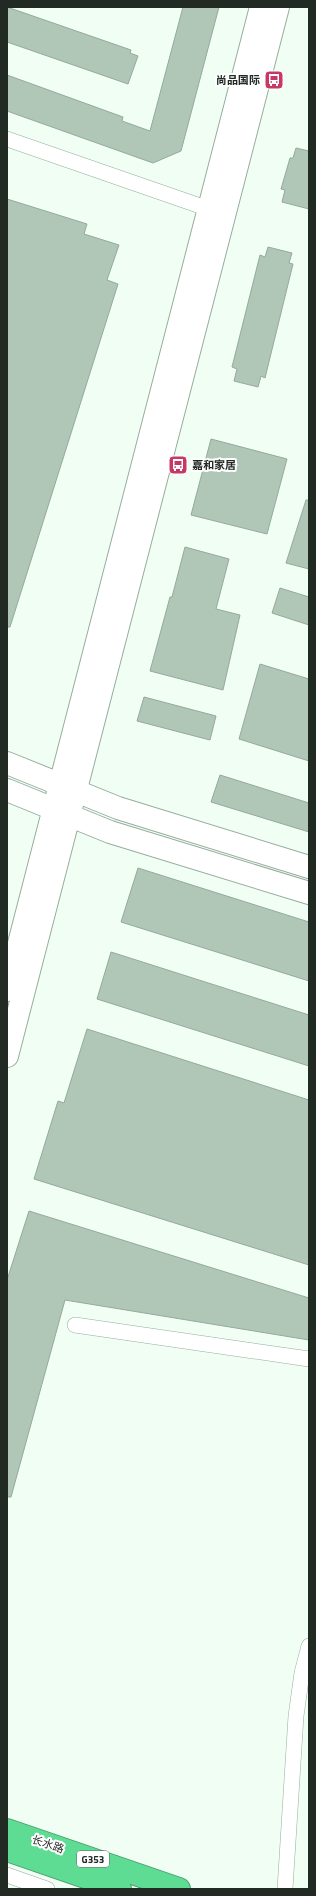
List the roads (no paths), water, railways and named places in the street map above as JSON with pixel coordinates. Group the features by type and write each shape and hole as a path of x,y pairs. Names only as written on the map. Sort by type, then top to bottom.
{"highway":[{"name":"长水路","path":"7,1830 179,1889"},
{"name":"长水路","path":"7,1850 120,1889"}],"street":[{"path":"7,1056 62,812 209,209 261,7"},
{"path":"68,788 278,7"},
{"path":"7,139 209,209"},
{"path":"7,763 118,808 309,866"},
{"path":"7,790 110,832 309,893"},
{"path":"7,990 62,812"},
{"path":"75,1325 309,1359"},
{"path":"285,1889 296,1716 302,1673 309,1646"},
{"path":"7,1875 47,1889"}],"place":[{"name":"尚品国际","path":"274,80"},
{"name":"嘉和家居","path":"178,465"}]}
